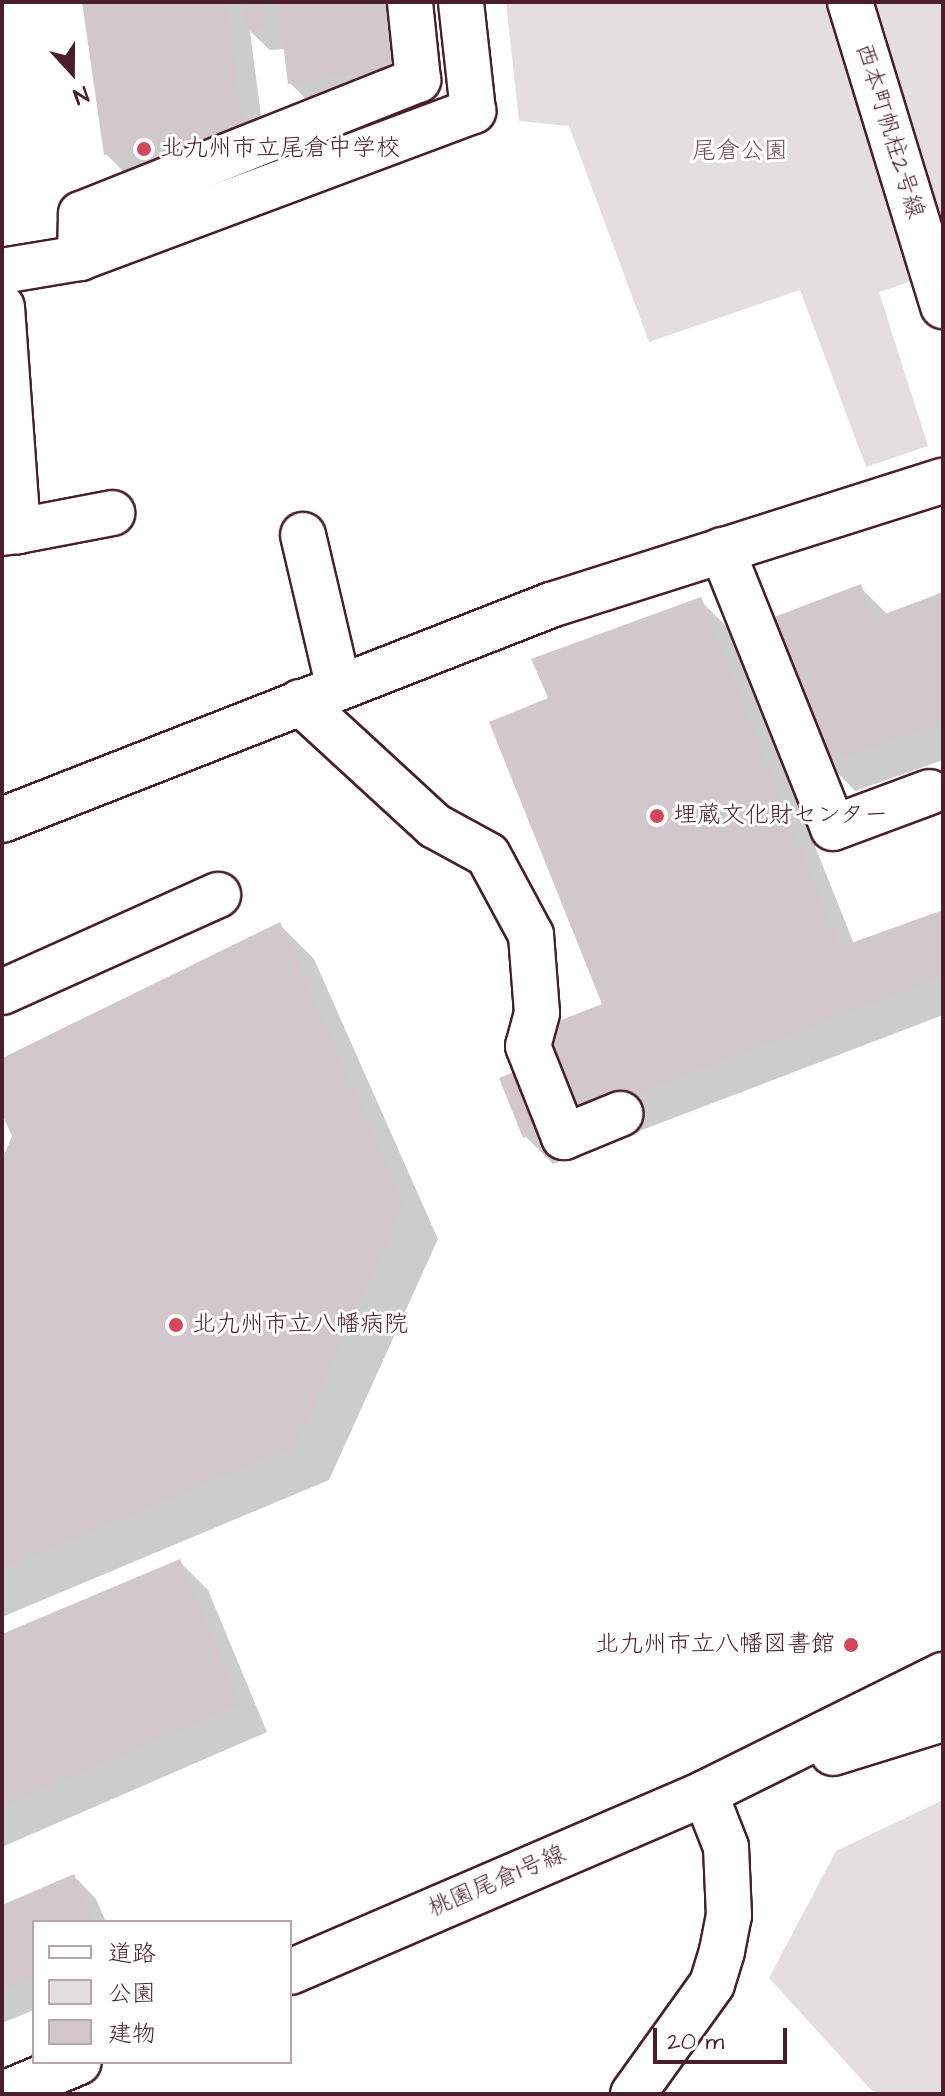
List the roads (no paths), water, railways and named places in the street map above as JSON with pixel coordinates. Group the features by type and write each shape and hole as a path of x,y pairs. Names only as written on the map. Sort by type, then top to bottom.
{"street":[{"path":"80,258 81,214 418,80 410,2"},
{"path":"2,271 80,258 473,111 461,2"},
{"name":"西本町帆柱2号線","path":"850,2 942,300"},
{"path":"2,307 10,532 112,513"},
{"path":"2,820 551,605 943,481"},
{"path":"303,535 320,695 435,826 488,855 531,935 537,1013 528,1046 564,1137 620,1114"},
{"path":"722,550 833,828 930,792"},
{"path":"2,992 218,895"},
{"name":"桃園尾倉1号線","path":"292,1971 705,1793 943,1675"},
{"name":"桃園尾倉1号線","path":"705,1793 943,1719"},
{"path":"633,2094 712,1984 722,1951 729,1916 726,1847 705,1793"},
{"path":"3,2094 74,2064"}],"place":[{"name":"北九州市立尾倉中学校","path":"144,149"},
{"name":"埋蔵文化財センター","path":"657,816"},
{"name":"北九州市立八幡病院","path":"176,1325"},
{"name":"北九州市立八幡図書館","path":"851,1645"}],"park label":[{"name":"尾倉公園","path":"740,152"}]}
